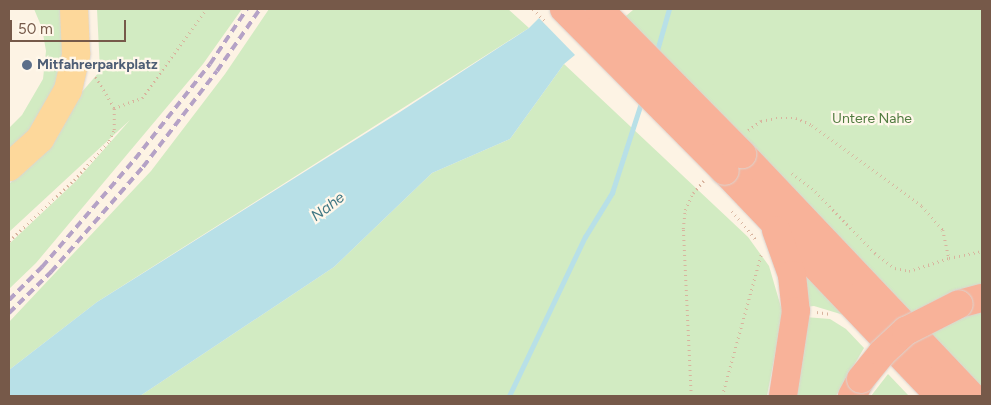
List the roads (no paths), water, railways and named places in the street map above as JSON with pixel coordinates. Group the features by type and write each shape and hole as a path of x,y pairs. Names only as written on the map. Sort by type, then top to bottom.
{"highway":[{"path":"564,9 733,162 972,396"},
{"path":"599,9 733,162 772,219 940,396"},
{"path":"772,219 792,275 796,311 783,396"},
{"path":"856,388 882,353 906,331 970,301"}],"main road":[{"path":"9,167 40,139 68,90 76,54 74,9"}],"water":[{"name":"Nahe","path":"548,9 631,9 564,64 510,139 432,173 334,267 140,396 9,396 9,370 97,302 400,112 529,28"}],"waterway":[{"path":"656,54 669,9"},
{"path":"509,396 585,237 612,193 642,100"}],"railway":[{"path":"9,300 42,267 135,159 210,64 247,9"},
{"path":"9,313 51,272 143,167 217,71 260,9"}],"place":[{"name":"Mitfahrerparkplatz","path":"27,65"}],"park label":[{"name":"Untere Nahe","path":"872,119"}]}
